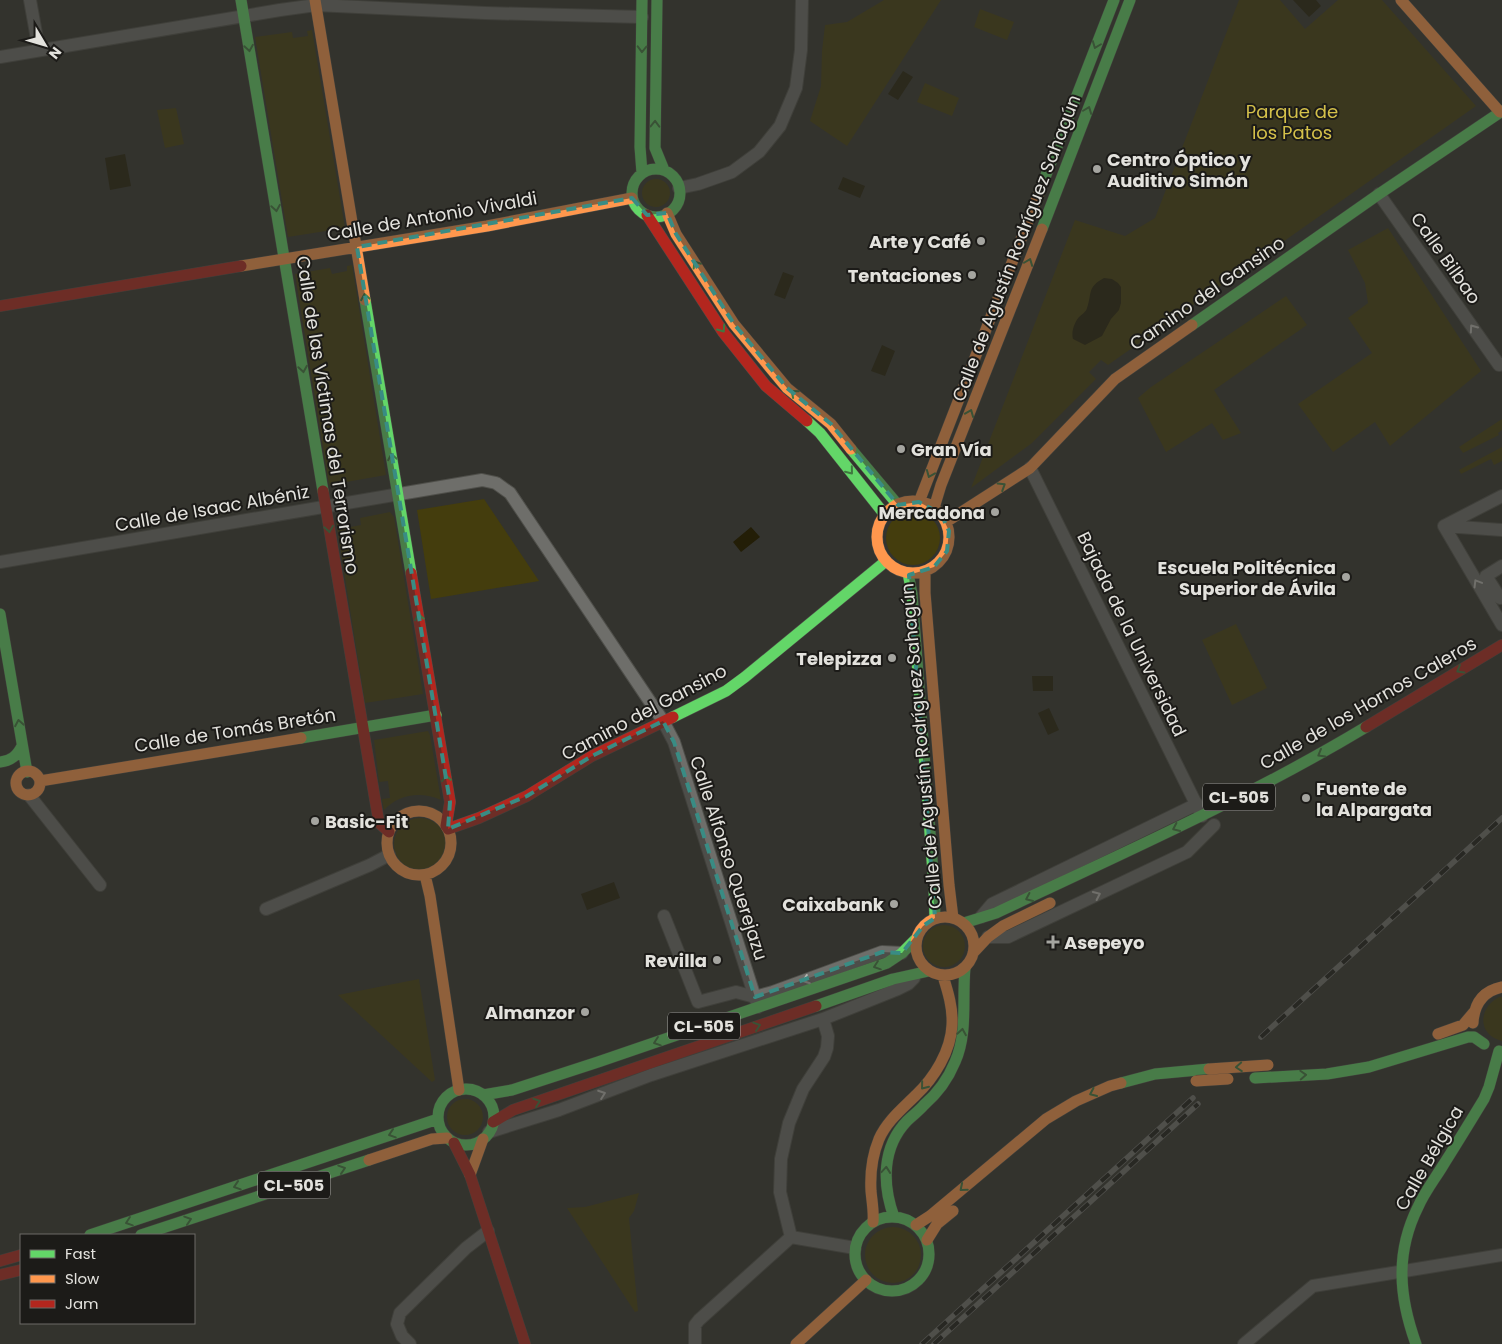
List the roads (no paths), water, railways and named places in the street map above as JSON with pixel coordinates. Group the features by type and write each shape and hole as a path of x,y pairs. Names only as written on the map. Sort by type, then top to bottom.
{"main road":[{"name":"Calle de las Víctimas del Terrorismo","path":"241,0 379,823 389,832"},
{"path":"642,0 640,148 642,173"},
{"path":"657,0 654,148 664,170"},
{"name":"Calle de Agustín Rodríguez Sahagún","path":"919,502 1114,0"},
{"name":"Calle de Agustín Rodríguez Sahagún","path":"934,508 941,485 1130,0"},
{"path":"1401,0 1501,111"},
{"path":"316,2 450,802 447,828 451,846 450,854 440,868 425,875 414,875 403,871 389,855 387,841 389,832 393,824 407,813 425,811 441,819 447,828"},
{"name":"Camino del Gansino","path":"946,522 1030,468 1115,379 1501,111"},
{"path":"649,170 664,170 676,180 680,195 678,202 668,214 654,217 647,215 640,211 632,198 634,184 642,173 649,170"},
{"name":"Calle de Antonio Vivaldi","path":"0,306 487,226 632,198"},
{"path":"668,214 676,234 734,324 787,388 831,424 898,505"},
{"path":"647,215 723,332 766,386 820,433 885,515"},
{"path":"908,502 919,502 927,504 941,514 949,532 949,542 947,552 934,567 925,572 908,573 896,569 886,561 878,546 877,538 885,515 898,505 908,502"},
{"name":"Camino del Gansino","path":"447,828 479,818 527,796 592,756 726,690 745,677 886,561"},
{"name":"Calle de Agustín Rodríguez Sahagún","path":"925,572 926,603 953,918"},
{"name":"Calle de Agustín Rodríguez Sahagún","path":"908,573 912,594 935,918"},
{"path":"0,614 27,772"},
{"name":"Calle de los Hornos Caleros","path":"964,924 996,914 1202,816 1318,756 1502,645"},
{"name":"Calle de Tomás Bretón","path":"40,781 436,715"},
{"path":"0,762 12,760 19,754 22,746"},
{"path":"0,768 23,793"},
{"path":"27,772 36,775 40,781 38,791 35,793 23,793 16,786 20,775 27,772"},
{"name":"CL-505","path":"1188,837 1218,823"},
{"path":"425,875 430,896 459,1090 446,1097 442,1103 438,1112 439,1126 451,1140 470,1175 524,1344"},
{"path":"973,953 988,937 1003,926 1064,896"},
{"path":"902,953 916,939 928,921 944,916 964,924 969,930 973,937 973,953 965,968 955,974 943,976 924,972 917,957 916,939"},
{"path":"894,1217 889,1205 885,1183 886,1163 893,1143 904,1124 929,1102 946,1081 958,1054 964,1027 965,968"},
{"name":"CL-505","path":"145,1234 432,1139 451,1140 461,1145 476,1143 513,1110 893,979 924,972"},
{"path":"873,1222 875,1209 871,1185 871,1161 879,1138 894,1115 919,1092 934,1073 946,1050 952,1026 950,999 943,976"},
{"path":"1484,1044 1474,1029 1474,1012 1477,1003 1483,996 1490,990 1502,987"},
{"name":"CL-505","path":"459,1090 467,1089 482,1095 512,1090 598,1062 757,1002"},
{"path":"1430,1036 1458,1028 1467,1023 1474,1012"},
{"path":"926,1240 937,1224 1050,1126 1081,1109 1117,1094 1156,1084 1327,1074 1349,1071 1468,1037 1474,1037 1484,1044 1501,1051"},
{"name":"Calle Bélgica","path":"1416,1344 1406,1314 1401,1290 1402,1252 1411,1222 1427,1190 1484,1099 1501,1051"},
{"path":"1337,1061 1379,1052"},
{"path":"916,1225 930,1216 1046,1119 1076,1101 1110,1086 1155,1074 1273,1064"},
{"path":"470,1175 494,1114 492,1107 482,1095"},
{"name":"CL-505","path":"93,1234 438,1119"},
{"path":"894,1217 905,1219 916,1225 922,1232 929,1251 928,1262 924,1273 908,1288 886,1291 875,1287 859,1271 855,1260 855,1248 861,1233 873,1222 883,1218 894,1217"},
{"path":"0,1261 20,1255"},
{"path":"0,1275 20,1270"},
{"path":"796,1344 866,1280"}],"street":[{"path":"30,0 39,50"},
{"path":"679,188 698,184 732,172 759,152 780,126 796,88 801,50 802,0"},
{"path":"0,57 316,2 485,13 642,17"},
{"name":"Calle Bilbao","path":"1379,194 1499,365 1502,364"},
{"name":"Bajada de la Universidad","path":"1030,468 1202,816"},
{"name":"Calle de Isaac Albéniz","path":"0,562 482,480 496,483 510,493 662,721"},
{"path":"1444,526 1502,496"},
{"path":"1444,526 1502,530"},
{"path":"1444,526 1502,625"},
{"path":"1500,598 1486,576 1502,566"},
{"name":"Calle Alfonso Querejazu","path":"662,721 674,742 718,885 757,1002"},
{"path":"23,793 100,885"},
{"name":"Calle de los Hornos Caleros","path":"980,918 992,904 1197,804"},
{"path":"988,937 1008,937 1187,852 1218,823"},
{"path":"266,908 370,865 389,855"},
{"path":"664,916 698,1002 736,992 757,1002 773,992 882,952 902,953"},
{"path":"488,1131 564,1108 651,1075 822,1018 898,989 924,972"},
{"path":"791,1237 780,1192 782,1159 788,1123 803,1089 824,1057 827,1048 828,1036 822,1018"},
{"path":"410,1344 402,1336 397,1324 400,1313 466,1248 488,1232"},
{"path":"791,1237 855,1248"},
{"path":"695,1344 695,1325 699,1320 791,1237"},
{"path":"1244,1344 1313,1286 1502,1255"}],"railway":[{"path":"1261,1037 1502,818"},
{"path":"922,1344 1193,1098"},
{"path":"934,1344 1198,1104"}],"place":[{"name":"Centro Óptico y Auditivo Simón","path":"1097,169"},
{"name":"Arte y Café","path":"981,241"},
{"name":"Tentaciones","path":"972,275"},
{"name":"Gran Vía","path":"901,449"},
{"name":"Mercadona","path":"995,512"},
{"name":"Escuela Politécnica Superior de Ávila","path":"1346,577"},
{"name":"Telepizza","path":"892,658"},
{"name":"Fuente de la Alpargata","path":"1306,798"},
{"name":"Basic-Fit","path":"315,821"},
{"name":"Caixabank","path":"894,904"},
{"name":"Asepeyo","path":"1053,942"},
{"name":"Revilla","path":"717,960"},
{"name":"Almanzor","path":"585,1012"}],"park label":[{"name":"Parque de los Patos","path":"1292,121"}]}
